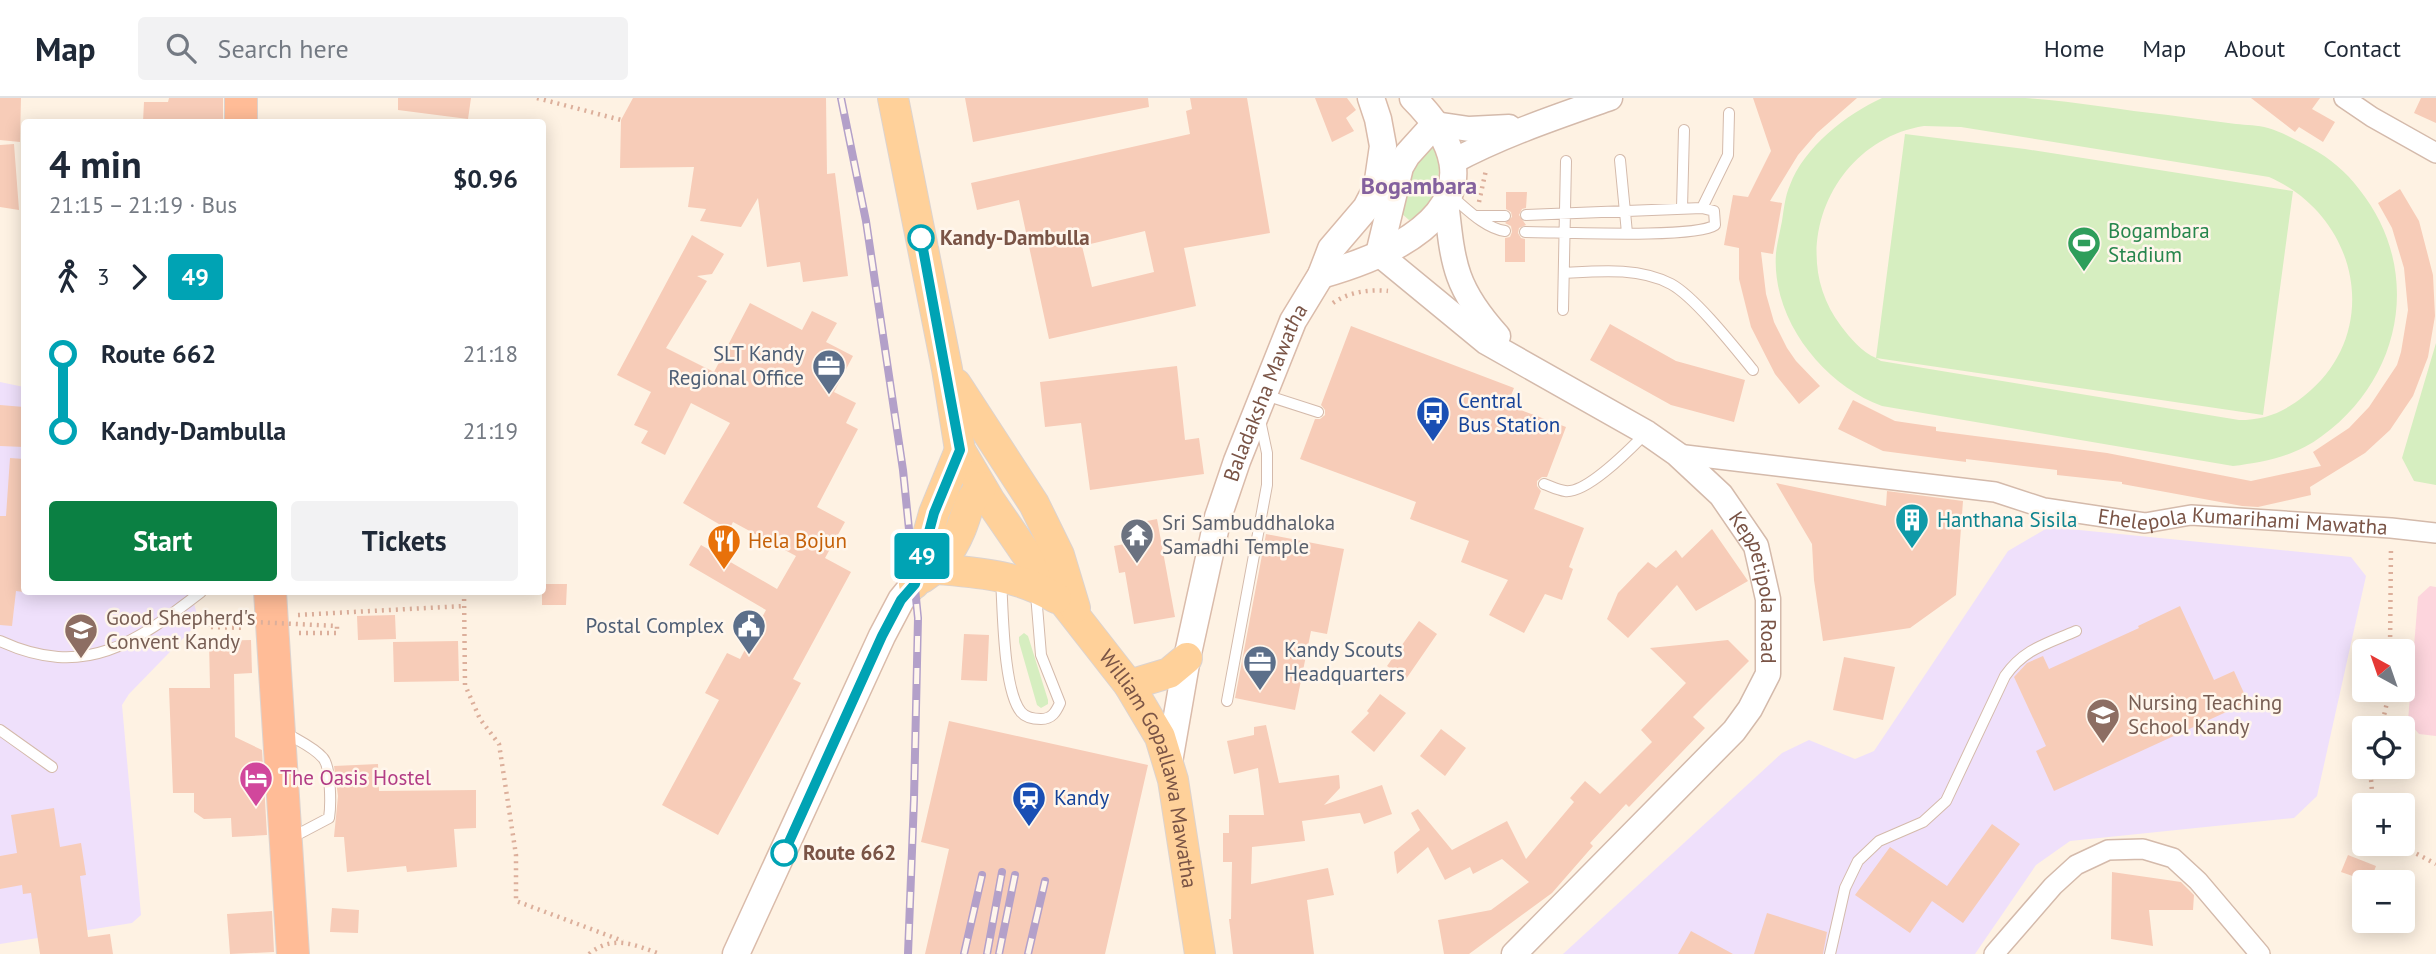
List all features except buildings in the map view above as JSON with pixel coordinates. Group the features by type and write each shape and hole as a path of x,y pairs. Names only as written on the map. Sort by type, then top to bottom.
{"highway":[{"path":"241,98 241,119"},
{"path":"270,595 293,954"}],"main road":[{"path":"893,98 947,369 960,450 934,513 926,576"},
{"name":"Baladaksha Mawatha","path":"1169,762 1187,658 1218,517 1293,321 1321,275 1331,249 1372,199 1380,175 1382,138 1371,98"},
{"path":"1321,275 1379,254 1424,229 1447,198 1454,173 1447,144 1435,124 1413,98"},
{"path":"1379,254 1400,167 1407,155 1435,124"},
{"path":"947,369 969,408 1034,504 1059,555 1081,625"},
{"name":"William Gopallawa Mawatha","path":"960,450 981,487 1025,552 1129,685 1160,737 1169,762 1200,954"},
{"path":"736,954 882,636 901,600 926,576 960,532 969,502 981,487"},
{"name":"William Gopallawa Mawatha","path":"926,576 1000,575 1036,586 1062,602"},
{"path":"1129,685 1170,673 1187,658"}],"street":[{"path":"1452,162 1482,146 1538,123 1610,98"},
{"path":"2344,98 2436,153"},
{"path":"1435,124 1483,129 1538,123"},
{"name":"Keppetipola Road","path":"1447,198 1453,258 1463,290 1477,313 1519,360"},
{"name":"Keppetipola Road","path":"1379,254 1486,342 1647,433 1677,454 1721,495 1756,546 1768,599 1768,674 1750,709 1734,731 1514,954"},
{"name":"Ehelepola Kumarihami Mawatha","path":"1677,454 1995,492 2044,508 2145,523 2191,516 2436,533"},
{"path":"1994,954 2053,886 2076,865 2108,850 2143,849 2173,858 2182,866 2260,954"}],"lane":[{"path":"1702,208 1728,155 1729,113"},
{"path":"1682,208 1684,130"},
{"path":"1620,160 1627,233"},
{"path":"1563,310 1566,161"},
{"path":"1447,198 1505,231"},
{"path":"1525,232 1627,233 1709,229 1715,225 1716,215 1709,208 1682,208 1526,215"},
{"path":"1476,216 1506,216"},
{"path":"1564,273 1632,272 1670,284 1688,297 1754,370"},
{"path":"1227,701 1267,485 1267,453 1260,402 1318,412"},
{"path":"1544,484 1567,492 1580,487 1608,470 1647,433"},
{"path":"1000,575 1005,647 1013,691 1021,712 1032,719 1046,719 1055,713 1059,703 1041,655 1036,586"},
{"path":"0,641 30,653 56,658 94,654 129,643 157,626 197,595"},
{"path":"1830,954 1845,888 1858,861 1879,841 1923,822 1946,801 2005,676 2015,661 2027,652 2076,631"},
{"path":"278,728 323,757 327,765 331,810 329,818 322,823 285,842"},
{"path":"0,730 52,766"}],"path":[{"path":"537,98 621,120"},
{"path":"2390,639 2391,528"},
{"path":"464,595 464,685 480,719 499,744 516,856 516,901 660,954"},
{"path":"320,614 464,606"},
{"path":"242,628 212,626 212,620 337,626 337,633 309,633"},
{"path":"2415,853 2436,864"},
{"path":"589,954 594,949 623,941"}],"shaded area":[{"name":"Good Shepherd's Convent Kandy","path":"0,382 21,386 21,595 192,595 199,622 129,694 122,705 141,915 132,923 0,944"},
{"name":"Nursing Teaching School Kandy","path":"2049,527 2351,557 2366,576 2317,796 2294,818 2070,841 2036,865 1975,954 1563,954 1782,753 1809,740 1855,759 1874,751 2008,551"},
{"path":"2430,586 2436,587 2436,736 2419,734 2415,729 2415,716 2408,716 2410,702 2415,702 2415,639 2418,597"}],"green space":[{"path":"1882,98 2043,99 2260,126 2311,148 2337,166 2359,189 2379,220 2392,253 2397,287 2395,320 2386,353 2371,384 2349,412 2312,443 2279,457 2233,466 1882,406 1860,396 1821,365 1792,325 1782,302 1776,253 1788,189 1805,158 1828,133","holes":["1924,126 1961,127 2269,177 2300,195 2324,219 2341,247 2350,277 2352,309 2345,341 2329,370 2297,402 2282,411 2257,418 2239,420 1881,361 1861,348 1841,326 1824,296 1817,265 1818,233 1827,203 1843,176 1865,153 1892,136"]},
{"name":"Bogambara Stadium","path":"1905,134 2025,149 2293,191 2263,415 1876,358"},
{"path":"1431,145 1436,148 1438,157 1436,190 1426,209 1409,220 1401,213 1403,177"},
{"path":"2436,343 2436,485 2414,481 2402,458"},
{"path":"1024,633 1028,636 1048,700 1048,704 1041,708 1037,705 1019,642 1019,637"}],"railway":[{"path":"841,98 866,221 903,470 918,618 908,954"},
{"path":"987,954 1002,872"},
{"path":"964,954 982,875"},
{"path":"999,954 1015,875"},
{"path":"1028,954 1045,881"}],"bus line":[{"name":"49","path":"784,853 882,636 901,600 915,584 934,513 960,450 921,238"}],"place":[{"name":"Kandy-Dambulla","path":"921,238"},
{"name":"Bogambara Stadium","path":"2084,273"},
{"name":"SLT Kandy Regional Office","path":"829,396"},
{"name":"Central Bus Station","path":"1433,443"},
{"name":"Hanthana Sisila","path":"1912,550"},
{"name":"Sri Sambuddhaloka Samadhi Temple","path":"1137,565"},
{"name":"Hela Bojun","path":"724,571"},
{"name":"Postal Complex","path":"749,656"},
{"name":"Good Shepherd's Convent Kandy","path":"81,660"},
{"name":"Kandy Scouts Headquarters","path":"1260,692"},
{"name":"Nursing Teaching School Kandy","path":"2103,745"},
{"name":"The Oasis Hostel","path":"256,808"},
{"name":"Kandy","path":"1029,828"},
{"name":"Route 662","path":"784,853"}],"district":[{"name":"Bogambara","path":"1419,186"}]}
